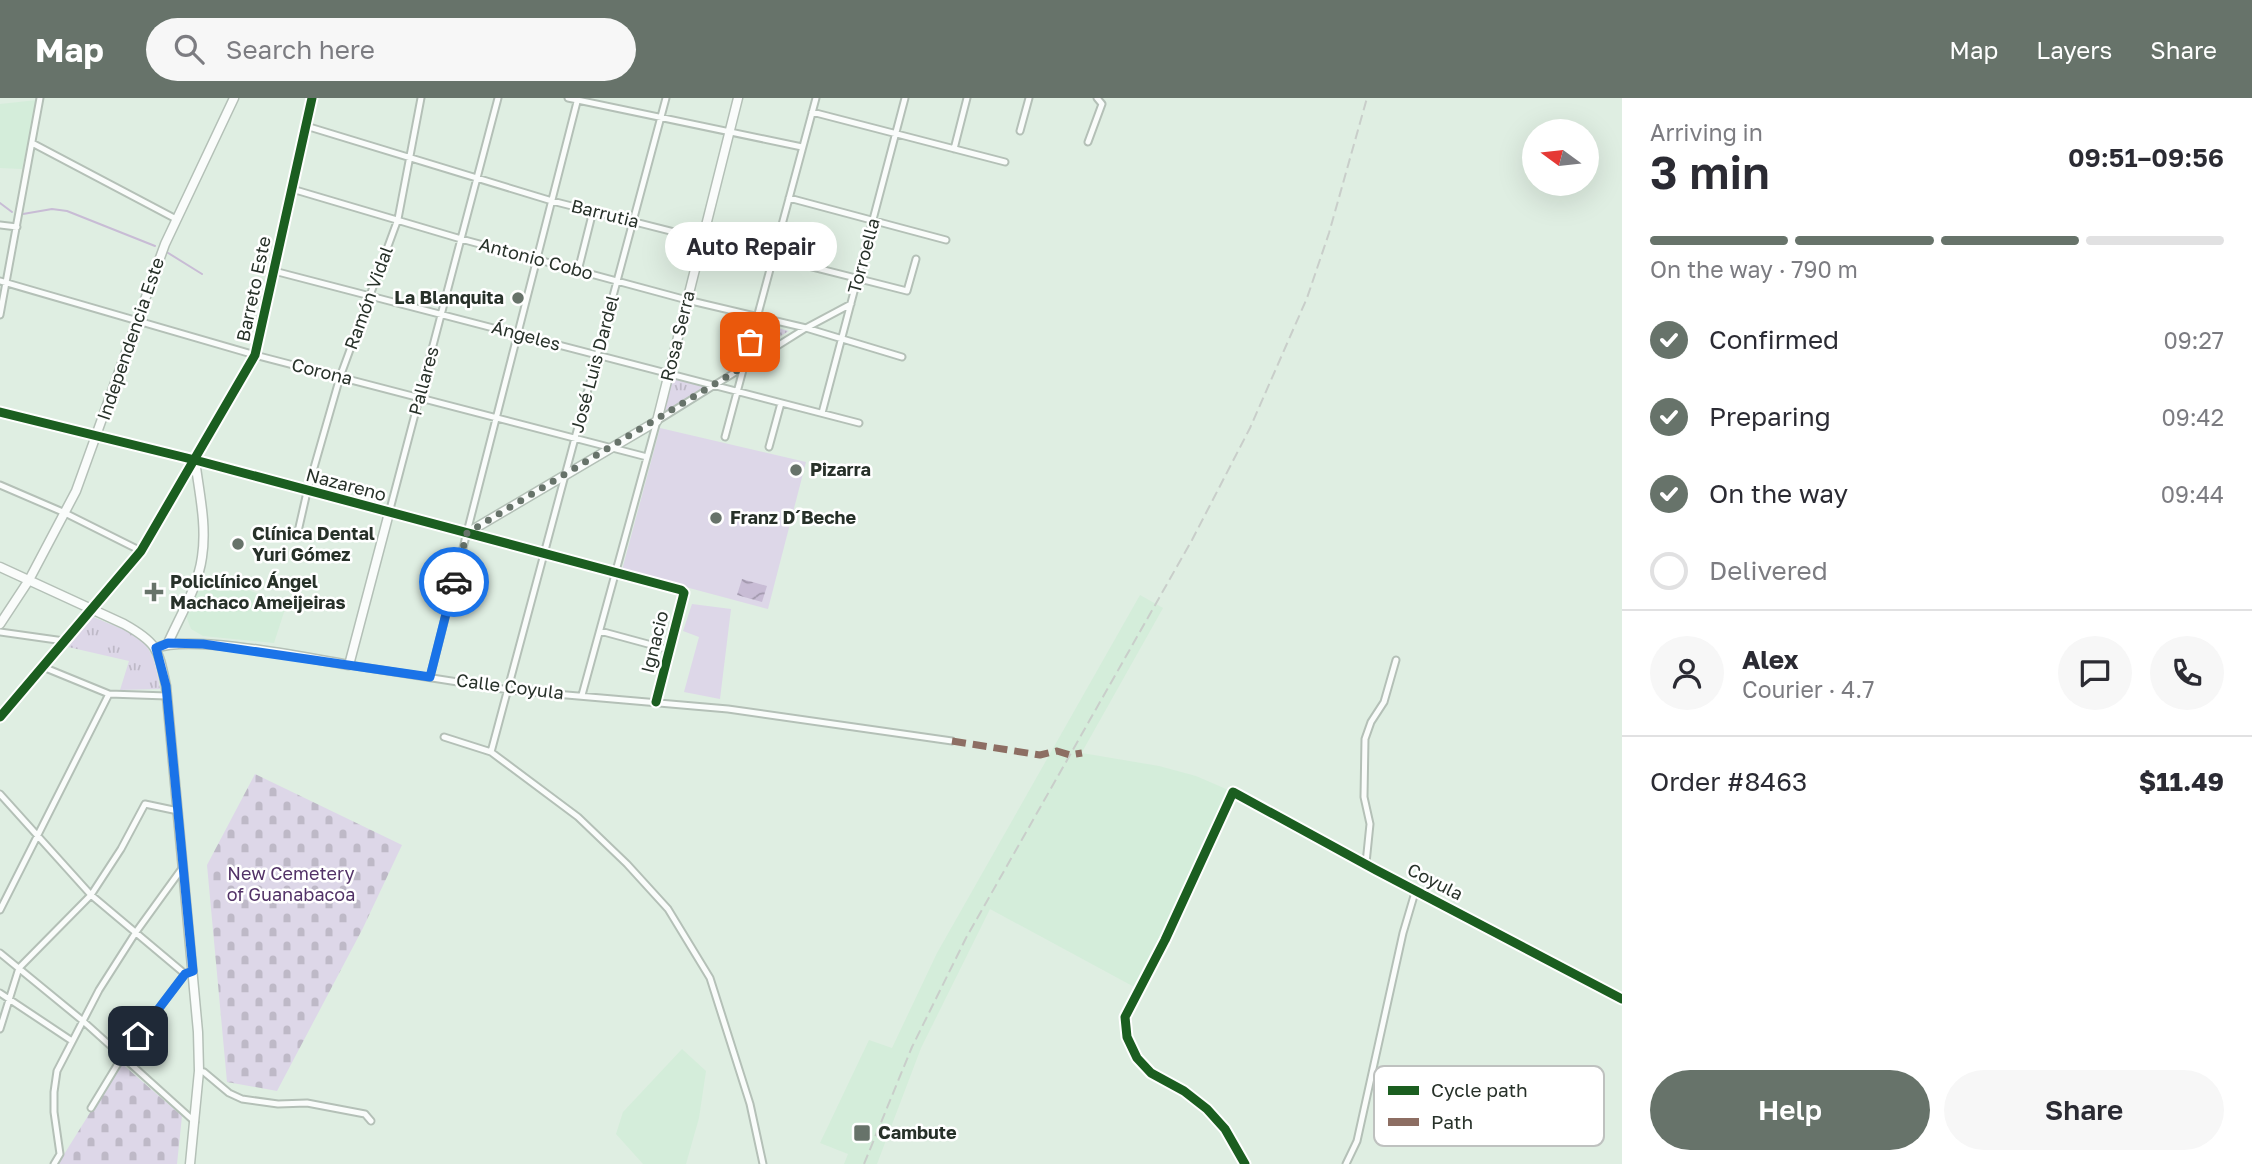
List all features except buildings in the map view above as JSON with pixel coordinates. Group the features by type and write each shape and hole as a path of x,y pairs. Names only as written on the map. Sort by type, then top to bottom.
{"street":[{"path":"0,315 3,282 17,227 40,98"},
{"name":"Independencia Este","path":"0,624 29,579 76,491 176,219 234,98"},
{"name":"Barreto Este","path":"0,717 141,551 256,355 312,98"},
{"name":"Ramón Vidal","path":"297,537 340,377 398,219 421,98"},
{"name":"Pallares","path":"349,664 498,98"},
{"path":"568,98 802,147"},
{"name":"José Luis Dardel","path":"491,752 666,98"},
{"name":"Rosa Serra","path":"582,695 657,421 738,98"},
{"path":"725,437 816,98"},
{"name":"Torroella","path":"822,413 905,98"},
{"path":"954,149 967,98"},
{"path":"1020,131 1029,98"},
{"path":"1088,142 1102,104 1097,98"},
{"path":"430,677 578,99"},
{"path":"812,112 1005,162"},
{"name":"Barrutia","path":"306,127 552,201 907,291 916,259"},
{"path":"33,142 176,219"},
{"name":"Antonio Cobo","path":"292,189 461,239 687,300 806,328 902,357"},
{"path":"789,198 946,240"},
{"path":"578,271 593,211"},
{"path":"0,225 17,227"},
{"name":"Ángeles","path":"274,271 859,423"},
{"name":"Corona","path":"3,282 256,355 646,457"},
{"path":"467,533 657,421 806,328 852,304"},
{"path":"769,447 780,403"},
{"name":"Nazareno","path":"0,412 195,460 683,591"},
{"path":"168,643 202,560 204,534 195,460"},
{"path":"0,485 65,513 141,551"},
{"path":"0,567 93,609 143,635 156,648 167,696 199,1071 190,1164"},
{"name":"Ignacio","path":"656,702 683,591"},
{"path":"600,631 670,650"},
{"path":"0,632 65,642"},
{"name":"Calle Coyula","path":"156,648 168,643 203,644 349,664 509,691 656,702"},
{"path":"1366,863 1370,824 1364,797 1365,739 1371,722 1384,702 1396,660"},
{"path":"43,667 109,694 167,696"},
{"path":"0,910 109,694"},
{"path":"656,702 728,709 953,741"},
{"path":"444,737 491,752 578,817 627,864 668,909 693,946 710,978 750,1104 763,1164"},
{"name":"Coyula","path":"1245,1164 1225,1129 1207,1109 1184,1091 1151,1073 1137,1058 1127,1037 1125,1017 1165,940 1233,792 1622,999"},
{"path":"0,795 91,895 189,973"},
{"path":"0,1029 19,968 91,895 121,849 145,804 178,811"},
{"path":"54,1164 60,1154 54,1092 57,1071 83,1021 136,932 183,867"},
{"path":"1346,1164 1357,1141 1416,889"},
{"path":"0,953 83,1021 195,1122"},
{"path":"91,1108 122,1057 189,973"},
{"path":"0,993 72,1041"},
{"path":"199,1071 242,1099 278,1104 307,1103 365,1114 371,1121"}],"shaded area":[{"path":"37,100 22,169 0,168 0,104"},
{"path":"211,578 287,603 274,643 203,636 191,629 185,613 191,599"},
{"path":"1140,595 1163,608 1077,761 1082,753 1159,766 1196,776 1233,792 1165,940 1138,989 990,909 921,1048 877,1164 844,1164 848,1154 820,1143 869,1040 892,1048 937,953"},
{"path":"682,1049 706,1071 699,1118 686,1164 643,1164 616,1134 623,1112"}],"green space":[{"path":"758,323 789,331 751,353"},
{"path":"670,377 705,386 660,416"},
{"name":"Franz D´Beche","path":"660,428 806,462 768,609 622,570"},
{"path":"692,604 731,609 720,699 684,692 699,637 683,631"},
{"path":"93,617 141,640 153,658 160,689 120,690 129,661 68,647"},
{"name":"New Cemetery of Guanabacoa","path":"255,774 402,845 363,928 277,1091 227,1082 207,865"},
{"path":"121,1063 182,1116 177,1164 58,1164"}],"water":[{"path":"742,579 767,586 762,602 737,595"}],"waterway":[{"path":"0,203 12,212"},
{"path":"23,214 52,209 67,211 155,246"},
{"path":"165,251 202,274"}],"railway":[{"path":"864,1164 912,1047 966,938 1192,540 1250,428 1307,298 1329,233 1367,98"}],"marked path":[{"path":"952,741 1040,755 1057,751 1070,755 1082,753"}],"cycle path":[{"path":"0,717 141,551 255,355 312,98"},
{"path":"0,412 195,460 681,590 684,593 656,702"},
{"path":"1245,1164 1225,1129 1207,1109 1184,1091 1151,1073 1137,1058 1127,1037 1125,1017 1165,940 1233,792 1622,999"}],"way so far":[{"path":"454,582 467,533 743,367 750,342"}],"place":[{"name":"La Blanquita","path":"518,298"},
{"name":"Auto Repair","path":"750,342"},
{"name":"Pizarra","path":"796,470"},
{"name":"Franz D´Beche","path":"716,518"},
{"name":"Clínica Dental Yuri Gómez","path":"238,544"},
{"name":"Policlínico Ángel Machaco Ameijeiras","path":"154,592"},
{"name":"Cambute","path":"862,1133"}],"route":[{"path":"138,1036 185,974 193,971 166,686 156,648 168,643 203,644 430,677 454,582"}]}
